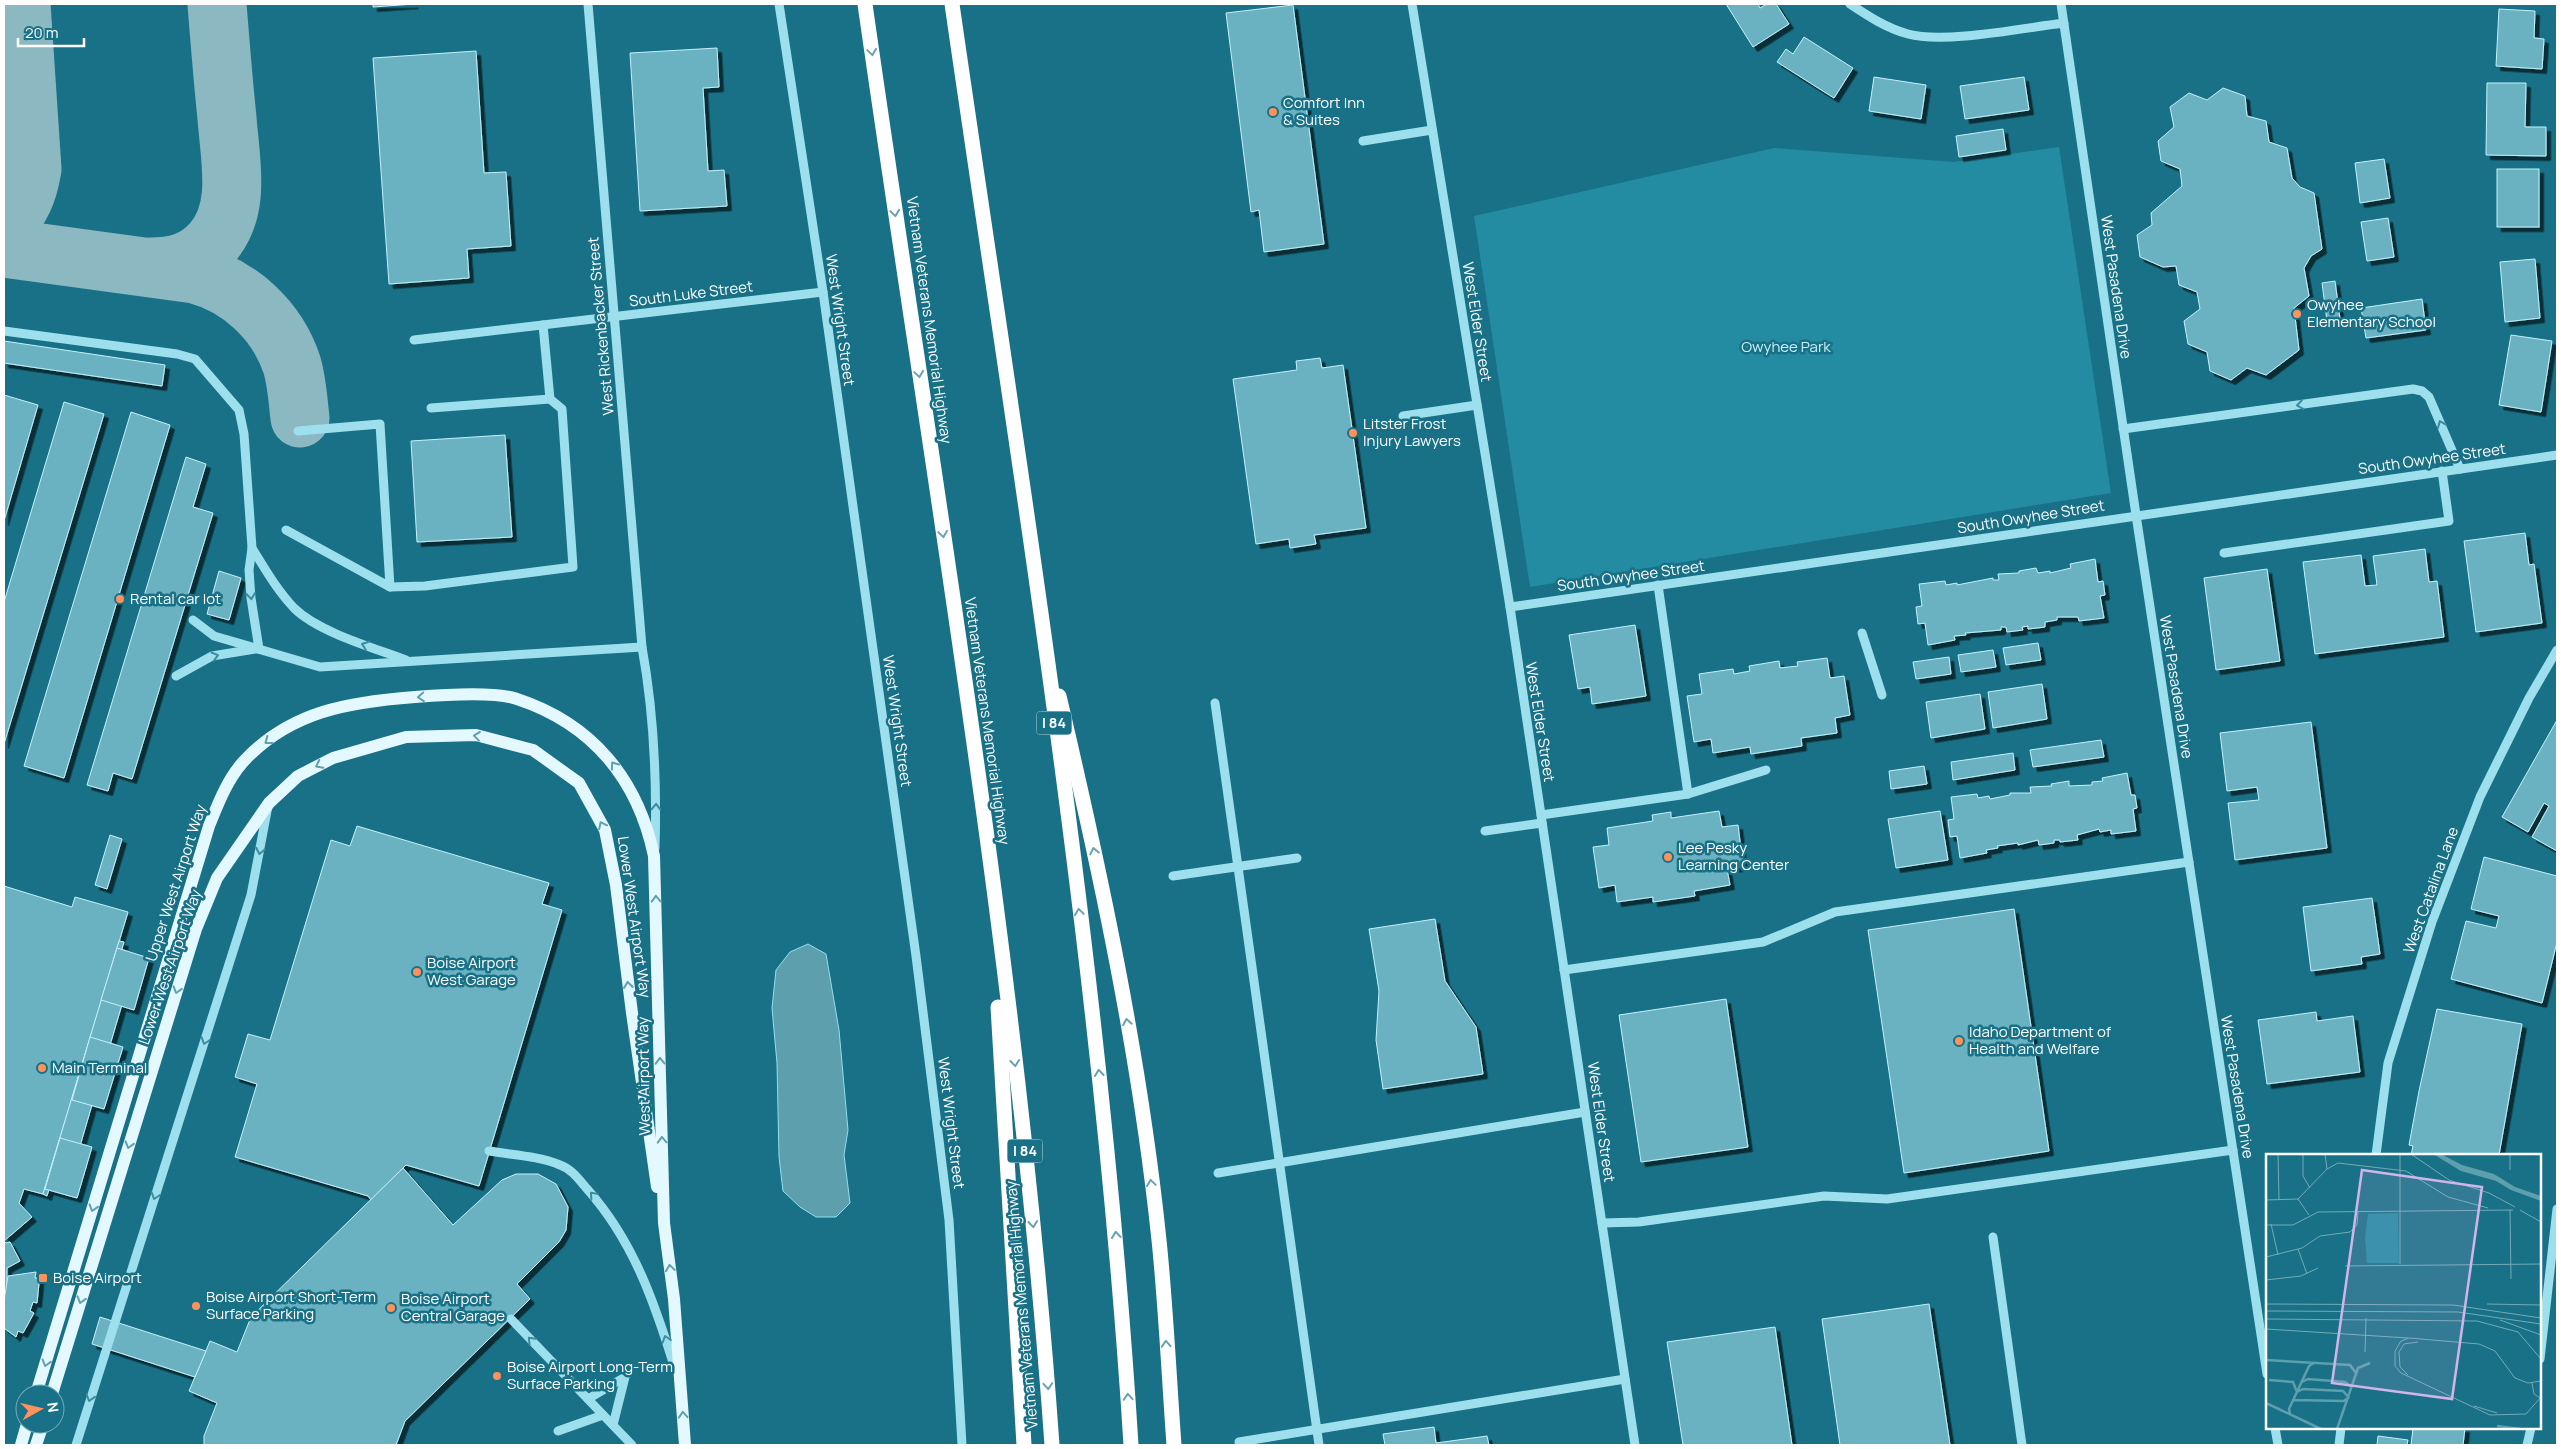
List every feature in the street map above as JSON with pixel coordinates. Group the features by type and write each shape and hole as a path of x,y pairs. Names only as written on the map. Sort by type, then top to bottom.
{"highway":[{"name":"Vietnam Veterans Memorial Highway","path":"865,4 988,858 1022,1123 1052,1445"},
{"name":"I 84","path":"952,4 1036,585 1093,1019 1122,1297 1131,1445"},
{"path":"1036,585 1106,907 1131,1046 1158,1240 1174,1445"},
{"path":"988,858 1024,1445"}],"main road":[{"name":"Upper West Airport Way","path":"39,1384 209,826 222,794 242,763 268,740 303,718 340,706 372,700 475,695 516,698 568,722 602,749 632,790 649,833 654,856"},
{"name":"Lower West Airport Way","path":"55,1384 196,929 217,878 269,803 298,776 333,758 406,737 476,735 533,750 579,784 605,830 614,875 653,1169 664,1223"},
{"name":"West Airport Way","path":"654,856 664,1223 674,1299 685,1445"}],"street":[{"name":"West Rickenbacker Street","path":"588,4 642,647"},
{"name":"West Wright Street","path":"779,4 823,292 913,937 949,1220 962,1445"},
{"name":"West Elder Street","path":"1412,4 1510,607 1635,1445"},
{"path":"1850,4 1874,20 1908,34 1933,38 2064,23"},
{"name":"West Pasadena Drive","path":"2061,4 2123,430 2266,1367"},
{"path":"1363,141 1432,130"},
{"name":"South Luke Street","path":"414,340 823,292"},
{"path":"543,325 550,399"},
{"path":"4,331 177,354 196,359 240,410 244,434 252,548 249,570 259,649"},
{"path":"2123,430 2413,389 2422,391 2429,397 2460,469"},
{"path":"286,530 390,587 425,586 573,567 562,409 550,399 431,408"},
{"path":"1403,416 1477,405"},
{"path":"298,430 380,424 390,587"},
{"name":"South Owyhee Street","path":"1510,607 1824,563 2136,515 2557,455"},
{"path":"2224,553 2449,521 2442,471"},
{"path":"252,548 278,589 296,609 354,641 411,662"},
{"path":"1658,585 1688,794"},
{"path":"193,620 214,636 320,667 642,647"},
{"path":"1862,633 1882,695"},
{"name":"West Airport Way","path":"642,647 648,683 657,787 654,856"},
{"path":"176,676 212,656 259,649"},
{"name":"West Catalina Lane","path":"2376,1154 2388,1063 2432,922 2480,797 2529,698 2557,650"},
{"path":"1215,703 1319,1445"},
{"path":"1485,831 1541,819 1688,794 1766,770"},
{"path":"76,1445 251,895 269,803"},
{"path":"1173,876 1297,858"},
{"path":"1564,970 1763,942 1835,912 2189,862"},
{"path":"1218,1172 1585,1112"},
{"path":"1602,1223 1639,1222 1824,1196 1887,1198 2233,1150"},
{"path":"490,1151 561,1165 576,1176 606,1210 632,1252 655,1305 681,1386"},
{"path":"2541,1350 2557,1209"},
{"path":"1993,1237 2022,1445"},
{"path":"510,1319 632,1445"},
{"path":"588,1399 624,1377 613,1425"},
{"path":"1239,1442 1317,1431 1625,1380"},
{"path":"558,1431 603,1415"},
{"path":"2276,1429 2278,1445"},
{"path":"2339,1445 2341,1429"},
{"path":"2527,1445 2531,1429"}],"green space":[{"name":"Owyhee Park","path":"2059,147 2111,493 1530,587 1474,216 1774,148 1954,162"}],"shaded area":[{"path":"808,944 826,954 839,1030 848,1130 844,1155 850,1203 836,1217 816,1217 800,1207 783,1191 779,1157 777,1063 772,1008 776,970 790,952"}],"building":[{"path":"373,4 414,4 373,7"},
{"path":"1726,4 1758,4 1760,8 1767,4 1776,4 1789,24 1753,47"},
{"name":"Comfort Inn & Suites","path":"1293,5 1324,244 1264,252 1259,210 1251,212 1226,13"},
{"path":"2499,9 2535,11 2534,38 2544,39 2542,69 2496,66"},
{"path":"1804,37 1853,68 1834,98 1777,62 1786,49 1793,54"},
{"path":"717,48 719,87 703,88 708,171 724,170 727,206 640,211 630,53"},
{"path":"476,51 484,173 506,172 511,246 467,249 469,278 389,284 373,58"},
{"path":"1874,77 1926,85 1921,119 1869,111"},
{"path":"2024,77 2029,110 1965,119 1960,86"},
{"path":"2487,83 2526,83 2525,127 2546,127 2546,156 2486,155"},
{"path":"2223,88 2245,96 2247,116 2266,121 2269,142 2287,148 2292,178 2300,187 2314,193 2322,249 2311,256 2304,268 2309,296 2294,308 2299,350 2266,375 2247,368 2231,380 2210,371 2207,352 2188,344 2184,321 2200,309 2197,292 2179,285 2176,266 2163,267 2140,257 2137,235 2152,225 2151,213 2182,186 2180,169 2161,161 2158,141 2174,127 2170,107 2189,93 2207,100"},
{"path":"2003,129 2006,150 1959,157 1956,136"},
{"path":"2384,159 2390,198 2360,203 2355,163"},
{"path":"2497,169 2539,169 2539,227 2497,227"},
{"path":"2388,218 2394,257 2367,261 2361,222"},
{"path":"2535,259 2540,318 2505,322 2500,262"},
{"path":"2335,281 2340,319 2327,321 2322,283"},
{"path":"2422,299 2426,330 2366,338 2361,308"},
{"path":"2511,335 2552,341 2541,412 2499,405"},
{"path":"4,341 165,365 162,386 4,363"},
{"path":"1320,358 1322,368 1343,365 1366,528 1314,535 1316,544 1290,548 1289,539 1256,544 1233,379 1297,370 1296,361"},
{"path":"4,395 38,405 4,521"},
{"path":"64,402 104,414 4,744 4,602"},
{"path":"131,412 170,425 64,778 24,766"},
{"path":"505,435 512,537 417,542 411,441"},
{"path":"186,457 206,464 193,507 213,513 132,779 113,773 108,791 87,785"},
{"path":"2525,533 2529,565 2534,564 2542,623 2476,632 2464,541"},
{"path":"2425,549 2429,582 2437,581 2444,637 2315,654 2303,562 2361,555 2365,586 2377,585 2373,556"},
{"path":"2095,559 2098,582 2103,581 2105,595 2100,596 2104,618 2079,621 2078,617 2057,617 2057,620 2045,622 2045,627 2028,629 2028,626 2022,627 2023,630 2007,632 2006,627 2001,627 2001,630 1965,633 1966,635 1954,636 1955,640 1928,645 1925,623 1918,624 1916,607 1922,606 1919,584 1945,581 1946,585 1957,583 1957,585 1993,578 1993,580 1999,580 1998,574 2019,573 2019,571 2036,568 2038,573 2050,571 2050,573 2071,568 2070,564"},
{"path":"2267,569 2280,661 2216,670 2204,578"},
{"path":"219,571 241,578 229,620 207,614"},
{"path":"1635,625 1646,696 1592,704 1590,687 1578,689 1569,635"},
{"path":"2038,643 2041,660 2006,665 2003,648"},
{"path":"1993,650 1996,667 1961,672 1958,655"},
{"path":"1949,657 1951,674 1916,679 1913,662"},
{"path":"1827,658 1830,678 1844,676 1850,715 1835,718 1837,733 1801,738 1802,746 1751,754 1750,747 1713,753 1711,739 1694,742 1687,696 1702,694 1699,674 1733,669 1734,674 1750,671 1749,666 1779,661 1780,668 1798,666 1797,662"},
{"path":"2042,684 2047,719 1993,728 1988,692"},
{"path":"1980,694 1985,729 1931,738 1926,702"},
{"path":"2557,720 2557,851 2532,837 2549,806 2544,803 2528,832 2502,817"},
{"path":"2311,722 2327,848 2235,860 2228,803 2259,800 2257,787 2227,791 2220,733"},
{"path":"2101,740 2104,757 2033,767 2030,750"},
{"path":"2013,753 2015,770 1953,780 1951,762"},
{"path":"1924,766 1927,784 1891,789 1889,771"},
{"path":"2127,773 2131,795 2135,795 2137,808 2133,809 2136,831 2111,834 2111,830 2100,832 2099,829 2077,835 2078,840 2060,842 2060,840 2054,840 2054,843 2039,845 2038,840 2018,845 2018,843 1997,846 1998,848 1986,850 1987,853 1960,858 1957,836 1950,837 1948,820 1954,819 1951,797 1977,794 1978,798 1989,796 1990,799 2010,795 2010,793 2031,793 2030,787 2052,786 2051,784 2069,781 2069,786 2092,785 2092,782 2103,781 2102,778"},
{"name":"Lee Pesky Learning Center","path":"1719,811 1722,827 1738,825 1743,866 1727,869 1730,885 1694,891 1695,896 1653,902 1653,897 1617,902 1615,885 1599,888 1593,847 1609,845 1607,828 1653,821 1652,815 1671,812 1671,818"},
{"path":"1940,811 1948,860 1896,868 1888,819"},
{"name":"Boise Airport West Garage","path":"357,826 549,883 542,904 562,910 479,1186 406,1165 371,1200 368,1196 235,1157 257,1084 235,1077 248,1034 270,1040 331,840 350,846"},
{"path":"110,835 122,839 107,889 95,885"},
{"path":"2484,857 2557,876 2557,942 2542,1003 2451,979 2466,921 2496,928 2499,916 2471,909"},
{"name":"Main Terminal","path":"4,886 72,907 75,897 128,912 43,1194 24,1189 19,1203 32,1217 4,1241"},
{"path":"2372,898 2380,954 2361,957 2362,964 2311,971 2303,907"},
{"name":"Idaho Department of Health and Welfare","path":"2014,909 2049,1151 1904,1173 1868,930"},
{"path":"1435,919 1445,981 1476,1027 1483,1074 1383,1089 1376,1040 1379,991 1369,929"},
{"path":"119,941 124,942 111,986 126,991 110,1045 95,1041 81,1086 96,1091 80,1146 64,1141 47,1196 43,1194"},
{"path":"117,948 149,958 134,1010 101,1000"},
{"path":"1726,999 1748,1147 1641,1162 1619,1015"},
{"path":"2437,1009 2522,1024 2499,1154 2411,1154 2413,1146 2409,1145"},
{"path":"2316,1012 2317,1021 2353,1016 2360,1072 2267,1084 2258,1020"},
{"path":"90,1037 123,1047 104,1109 72,1100"},
{"path":"60,1138 92,1147 77,1198 45,1189"},
{"name":"Boise Airport Central Garage","path":"403,1168 453,1225 502,1180 516,1174 538,1174 556,1184 568,1207 566,1230 559,1242 517,1284 530,1299 405,1421 396,1445 204,1445 204,1436 217,1403 189,1391 210,1341 237,1352 251,1317"},
{"path":"4,1241 6,1243 10,1242 20,1261 7,1268 7,1288 4,1301"},
{"path":"36,1272 35,1278 39,1278 37,1303 33,1302 30,1311 34,1313 23,1333 18,1331 16,1337 4,1328 4,1301 8,1276"},
{"path":"1929,1304 1950,1445 1840,1445 1822,1319"},
{"path":"100,1317 206,1351 195,1377 92,1344"},
{"path":"1775,1327 1792,1445 1683,1445 1667,1342"},
{"path":"1434,1427 1436,1443 1487,1436 1489,1445 1385,1445 1383,1434"},
{"path":"2413,1429 2465,1429 2463,1445 2411,1445"},
{"path":"2378,1436 2408,1440 2407,1445 2377,1445"}],"taxiway":[{"path":"4,225 20,206 32,169 21,4"},
{"path":"150,267 168,266 184,262 199,255 212,243 221,230 231,200 231,167 217,4"},
{"path":"4,248 195,274 227,287 255,307 277,333 294,371 300,418"}],"place":[{"name":"Comfort Inn & Suites","path":"1273,112"},
{"name":"Owyhee Elementary School","path":"2297,314"},
{"name":"Litster Frost Injury Lawyers","path":"1353,433"},
{"name":"Rental car lot","path":"120,599"},
{"name":"Lee Pesky Learning Center","path":"1668,857"},
{"name":"Boise Airport West Garage","path":"417,972"},
{"name":"Idaho Department of Health and Welfare","path":"1959,1041"},
{"name":"Main Terminal","path":"42,1068"},
{"name":"Boise Airport","path":"43,1278"},
{"name":"Boise Airport Short-Term Surface Parking","path":"196,1306"},
{"name":"Boise Airport Central Garage","path":"391,1308"},
{"name":"Boise Airport Long-Term Surface Parking","path":"497,1376"}]}
